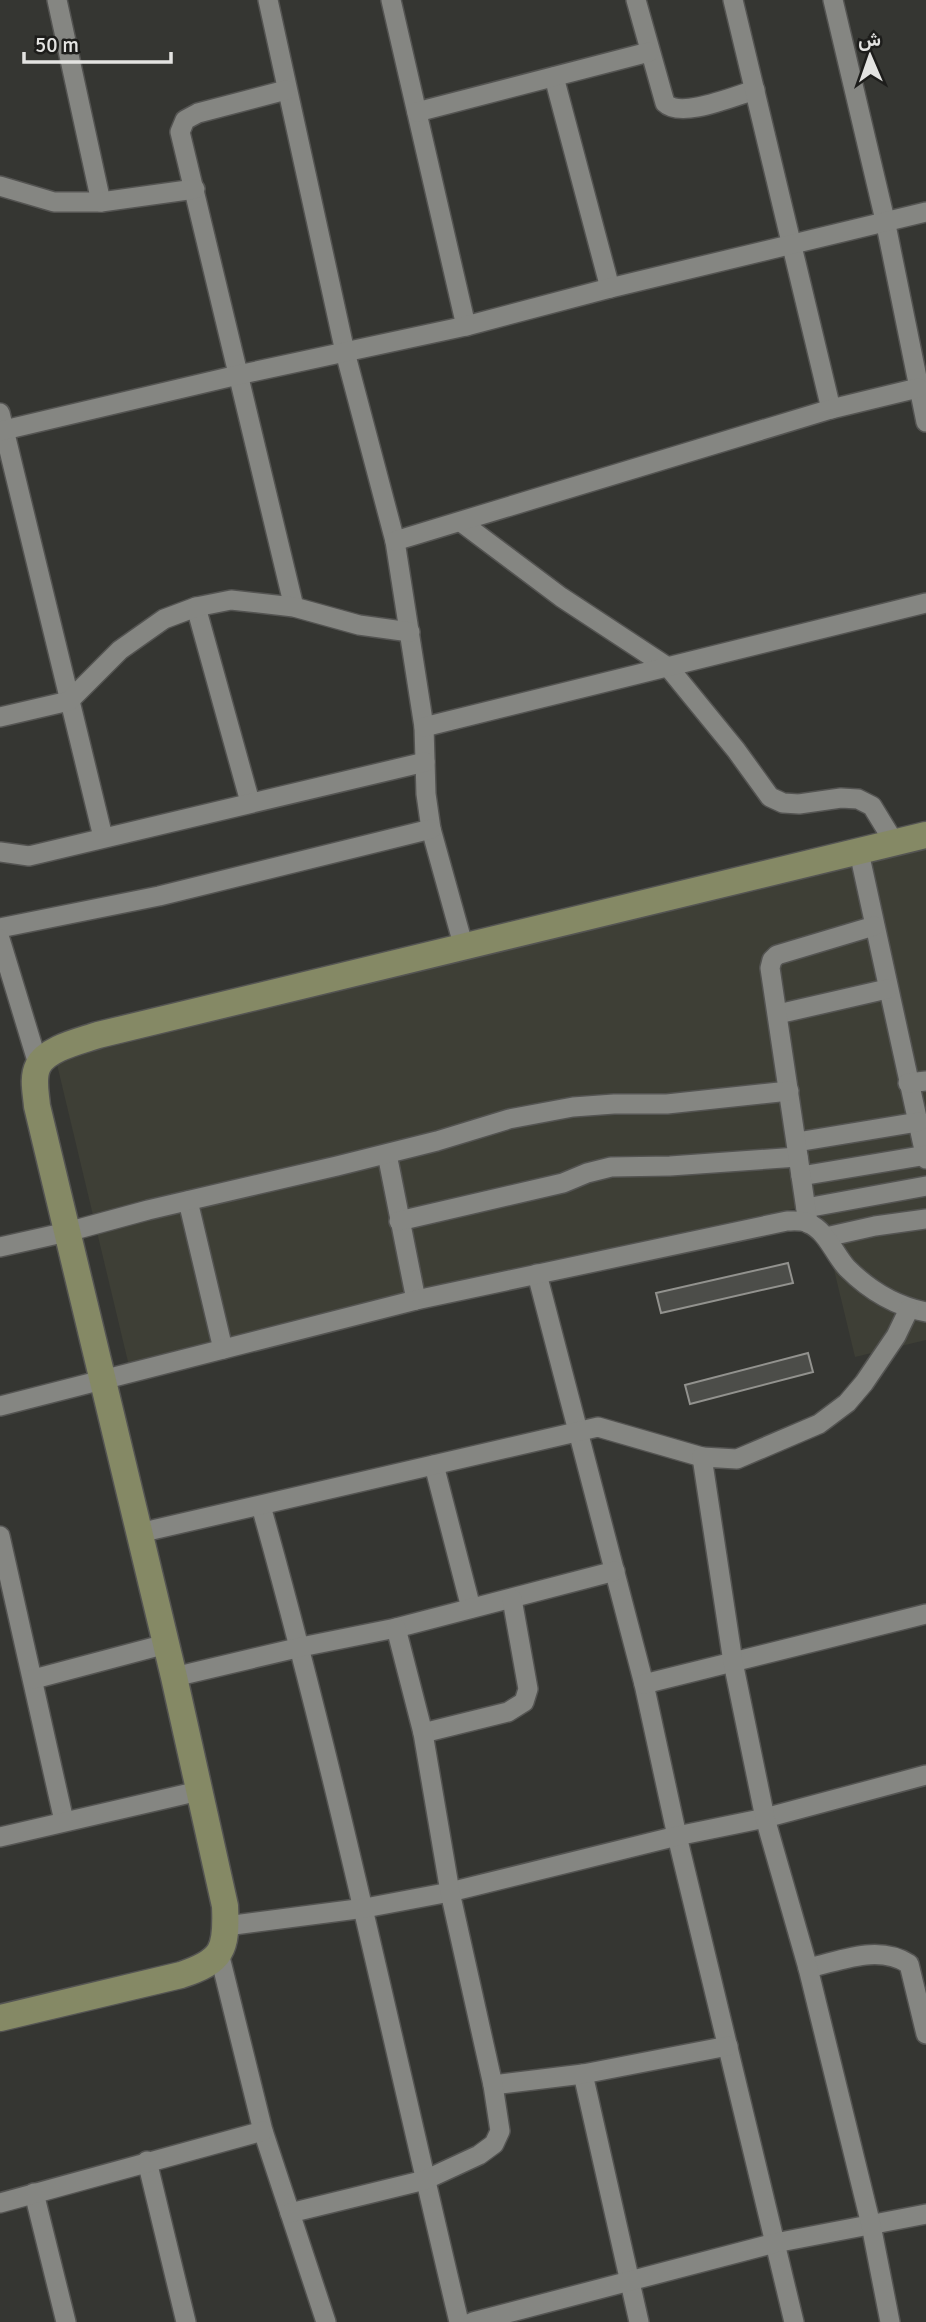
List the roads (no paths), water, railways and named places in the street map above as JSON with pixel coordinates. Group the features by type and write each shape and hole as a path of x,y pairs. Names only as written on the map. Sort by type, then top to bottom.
{"main road":[{"path":"0,2018 181,1975 203,1967 219,1954 226,1939 220,1883 174,1677 37,1106 35,1082 38,1064 59,1048 98,1035 926,835"}],"street":[{"path":"57,0 101,202"},
{"path":"268,0 345,352 394,541 425,727 431,829 464,948"},
{"path":"391,0 466,326"},
{"path":"636,0 665,103 671,109 684,110 755,90"},
{"path":"733,0 831,409"},
{"path":"833,0 885,220 926,422"},
{"path":"417,112 649,51"},
{"path":"554,77 610,288"},
{"path":"286,90 198,113 185,120 180,132 294,607"},
{"path":"0,186 54,202 101,202 195,190"},
{"path":"103,837 1,425 466,326 791,243 926,212"},
{"path":"394,541 831,409 918,388"},
{"path":"461,522 561,597 669,668 736,750 770,797 783,803 799,804 841,798 858,799 872,806 894,842"},
{"path":"0,718 69,701 120,650 164,619 196,607 230,600 294,607 359,625 410,632"},
{"path":"425,727 926,603"},
{"path":"196,607 250,802"},
{"path":"0,852 29,856 425,762"},
{"path":"0,928 159,895 431,829"},
{"path":"399,1221 563,1183 611,1167 926,1157 918,1122 917,1082 887,989 859,852"},
{"path":"139,1533 598,1427 702,1457 737,1459 819,1424 847,1402 917,1310 880,1295 846,1267 807,1215 770,968 777,955 874,926"},
{"path":"0,939 3,967 38,1064"},
{"path":"778,1014 887,989"},
{"path":"0,1247 387,1154 509,1119 573,1107 667,1104 789,1091"},
{"path":"799,1159 918,1122"},
{"path":"387,1154 416,1300"},
{"path":"0,1406 416,1300 787,1221 926,1186"},
{"path":"188,1201 223,1349"},
{"path":"826,1237 875,1226 926,1219"},
{"path":"537,1274 644,1684 677,1836 794,2322"},
{"path":"702,1457 733,1661 765,1818 808,1968 871,2225 890,2322"},
{"path":"434,1465 471,1608"},
{"path":"261,1506 301,1647 365,1908 459,2322"},
{"path":"0,1536 3,1563 34,1679 64,1821"},
{"path":"174,1677 396,1628 615,1571"},
{"path":"422,1733 508,1712 524,1702 528,1689 512,1599"},
{"path":"644,1684 926,1614"},
{"path":"290,2213 425,2180 479,2155 494,2144 500,2131 494,2085 450,1892 422,1733 396,1628"},
{"path":"34,1679 166,1644"},
{"path":"226,1926 365,1908 450,1892 677,1836 765,1818 926,1775"},
{"path":"0,1837 199,1791"},
{"path":"808,1968 873,1953 896,1955 909,1964 923,2005 926,2034"},
{"path":"219,1954 263,2131 326,2322"},
{"path":"494,2085 583,2074 728,2046"},
{"path":"583,2074 639,2322"},
{"path":"0,2203 263,2131"},
{"path":"147,2161 186,2322"},
{"path":"34,2193 66,2322"},
{"path":"474,2322 775,2243 926,2214"}]}
